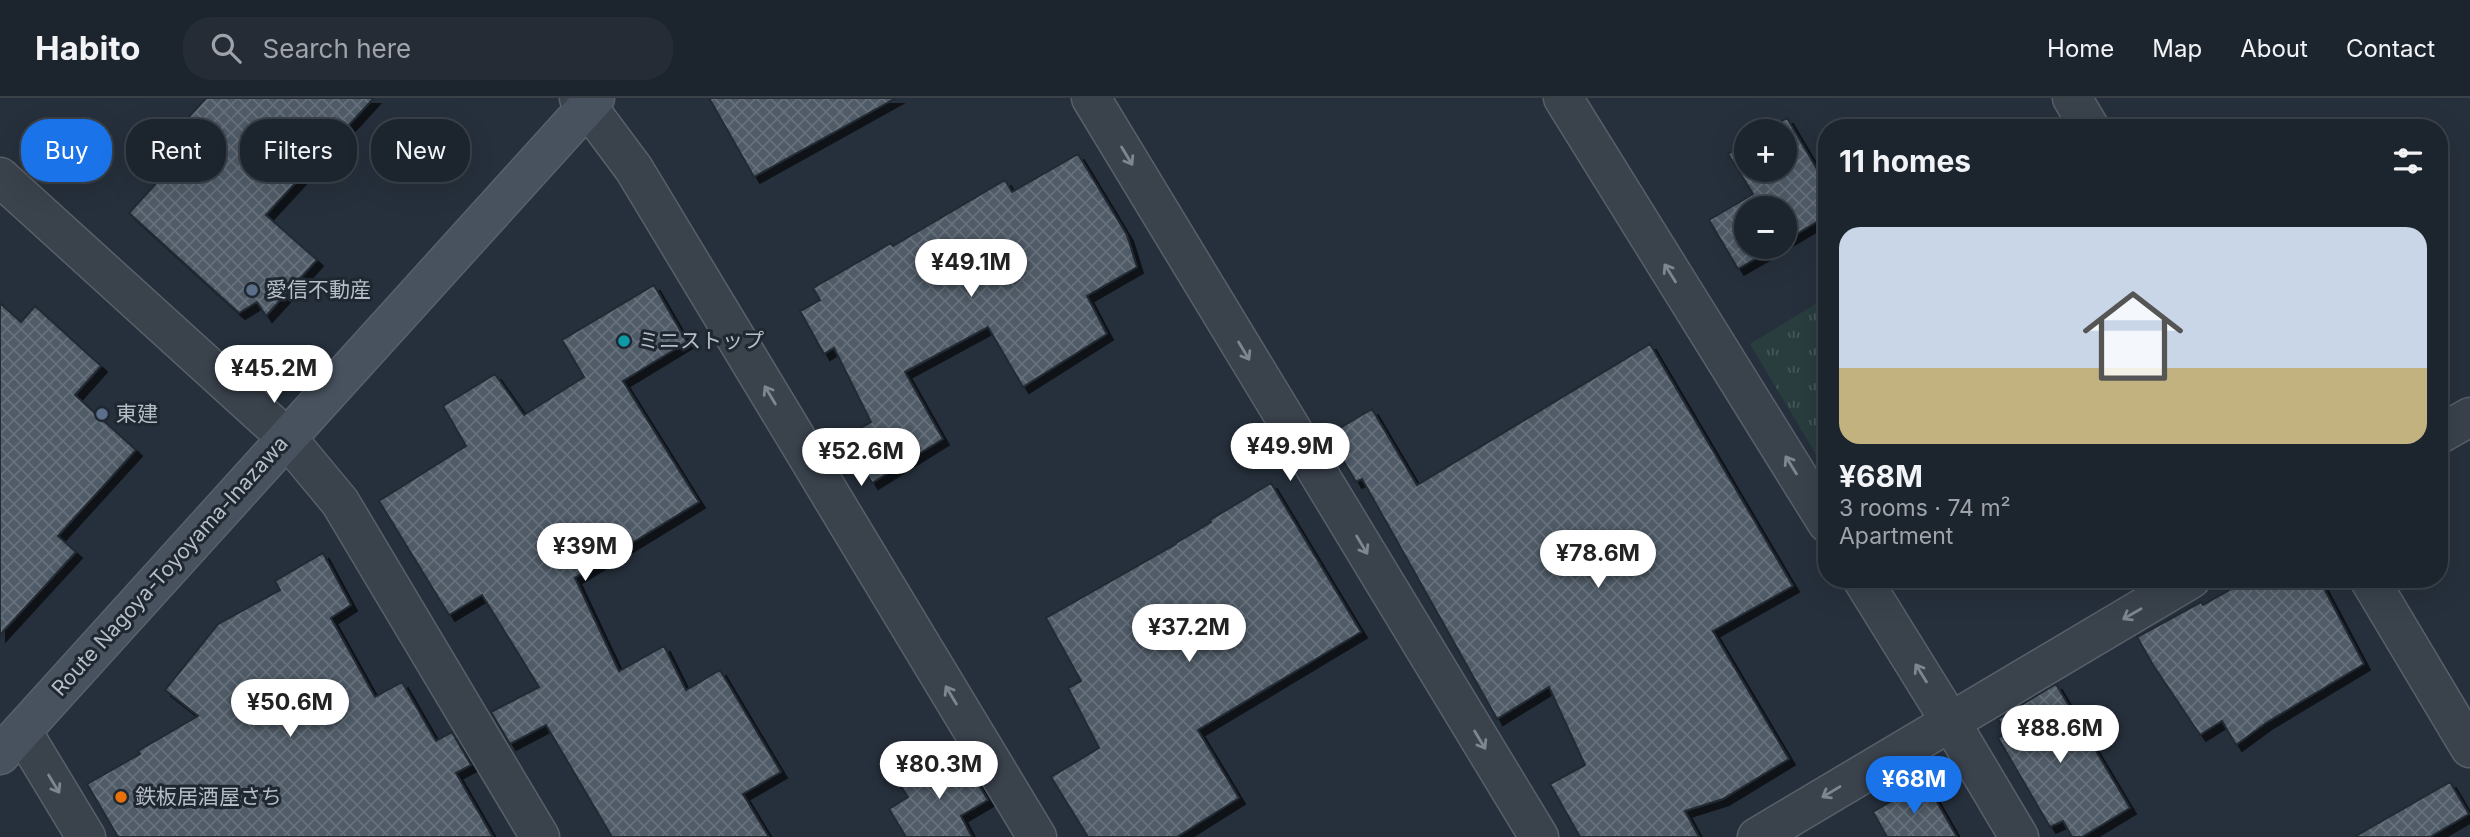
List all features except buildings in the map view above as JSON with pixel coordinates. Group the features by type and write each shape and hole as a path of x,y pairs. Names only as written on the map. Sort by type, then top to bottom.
{"main road":[{"name":"Route Nagoya-Toyoyama-Inazawa","path":"11,743 587,101"}],"street":[{"path":"1091,98 1539,837"},
{"path":"1563,98 1818,509"},
{"path":"2072,98 2085,119"},
{"path":"587,101 634,169 1037,837"},
{"path":"0,177 286,437 340,502 540,837"},
{"path":"2448,429 2470,417"},
{"path":"1868,588 2019,837"},
{"path":"1757,837 2176,588"},
{"path":"2374,588 2470,748"},
{"path":"11,743 86,837"}],"green space":[{"path":"1818,302 1818,455 1817,456 1750,344"}],"place":[{"name":"愛信不動産","path":"252,290"},
{"name":"ミニストップ","path":"624,341"},
{"name":"東建","path":"102,414"},
{"name":"鉄板居酒屋さち","path":"121,797"}]}
